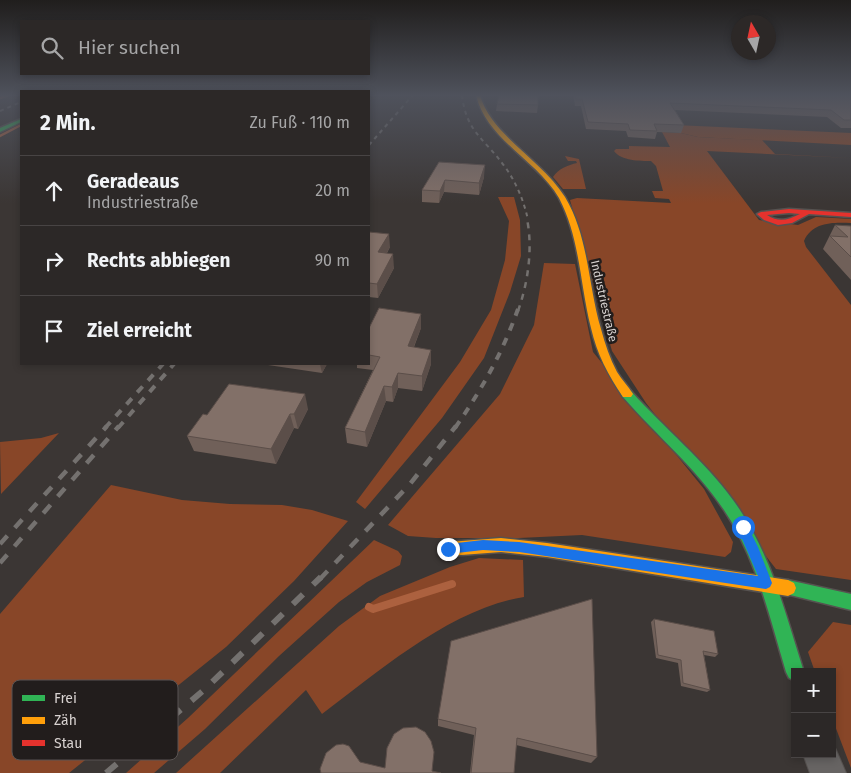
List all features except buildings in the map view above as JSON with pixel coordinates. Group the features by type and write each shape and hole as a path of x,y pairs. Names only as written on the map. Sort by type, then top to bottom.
{"street":[{"name":"Industriestraße","path":"501,131 549,181 565,203 573,222 602,353 610,371 628,397 695,464 730,506 753,547 794,668"},
{"path":"806,213 851,215"},
{"path":"448,549 483,545 519,547 766,583 851,602"},
{"path":"823,758 828,773"}],"shaded area":[{"path":"680,131 851,133 851,145 698,137"},
{"path":"662,132 681,133 698,137 762,140 775,154 851,158 707,151 759,220 798,225 816,217 851,219 851,223 824,224 812,230 804,241 806,247 851,305 851,580 776,569 646,403 612,351 570,200 577,198 671,203 669,199 655,198 652,191 663,191 656,166 651,161 626,159 614,151 616,149 629,149 629,146 670,147"},
{"path":"565,156 579,159 586,189 563,189 553,177 564,168 577,163 576,161 568,161"},
{"path":"498,197 514,197 520,220 521,256 510,292 484,358 442,418 365,509 356,502 460,362 491,310 505,260 509,221"},
{"path":"544,263 575,264 593,352 704,489 733,542 731,552 725,557 582,535 519,538 408,536 388,525 500,394 534,325"},
{"path":"59,433 1,494 0,442 41,438"},
{"path":"111,485 182,500 230,504 282,505 312,510 348,521 294,581 226,647 178,686 178,680 12,680 12,760 85,760 69,773 0,773 0,614"},
{"path":"374,540 398,551 402,556 400,565 367,582 339,602 178,752 178,727"},
{"path":"479,558 523,560 524,597 497,603 443,628 392,661 322,714 306,690 220,773 176,773 339,626 380,596 450,567"},
{"path":"833,622 851,625 851,768 836,729 836,668 814,668 808,652"},
{"path":"141,760 169,760 154,773 126,773"}],"waterway":[{"path":"0,136 9,131"},
{"path":"369,607 373,609 452,584"}],"railway":[{"path":"370,144 381,131"},
{"path":"475,131 498,157 513,179 522,199 528,220"},
{"path":"518,311 528,265 530,242 527,219"},
{"path":"455,428 491,371 518,309"},
{"path":"105,428 162,365"},
{"path":"118,428 173,365"},
{"path":"0,544 107,426"},
{"path":"0,563 119,426"},
{"path":"320,579 410,484 456,426"},
{"path":"178,712 204,690 321,577"},
{"path":"106,773 121,760"}],"traffic: fast":[{"path":"627,394 701,471 740,522 765,576 794,668"},
{"path":"788,588 851,602"}],"traffic: slow":[{"path":"499,131 543,173 561,196 567,208 581,255 595,328 602,351 613,373 627,394"},
{"path":"448,549 501,545 547,550 788,588"}],"traffic: jam":[{"path":"806,213 784,223 772,222 761,214 789,211 851,215"}],"route":[{"path":"448,549 501,545 547,550 766,583 753,547 743,527"}]}
